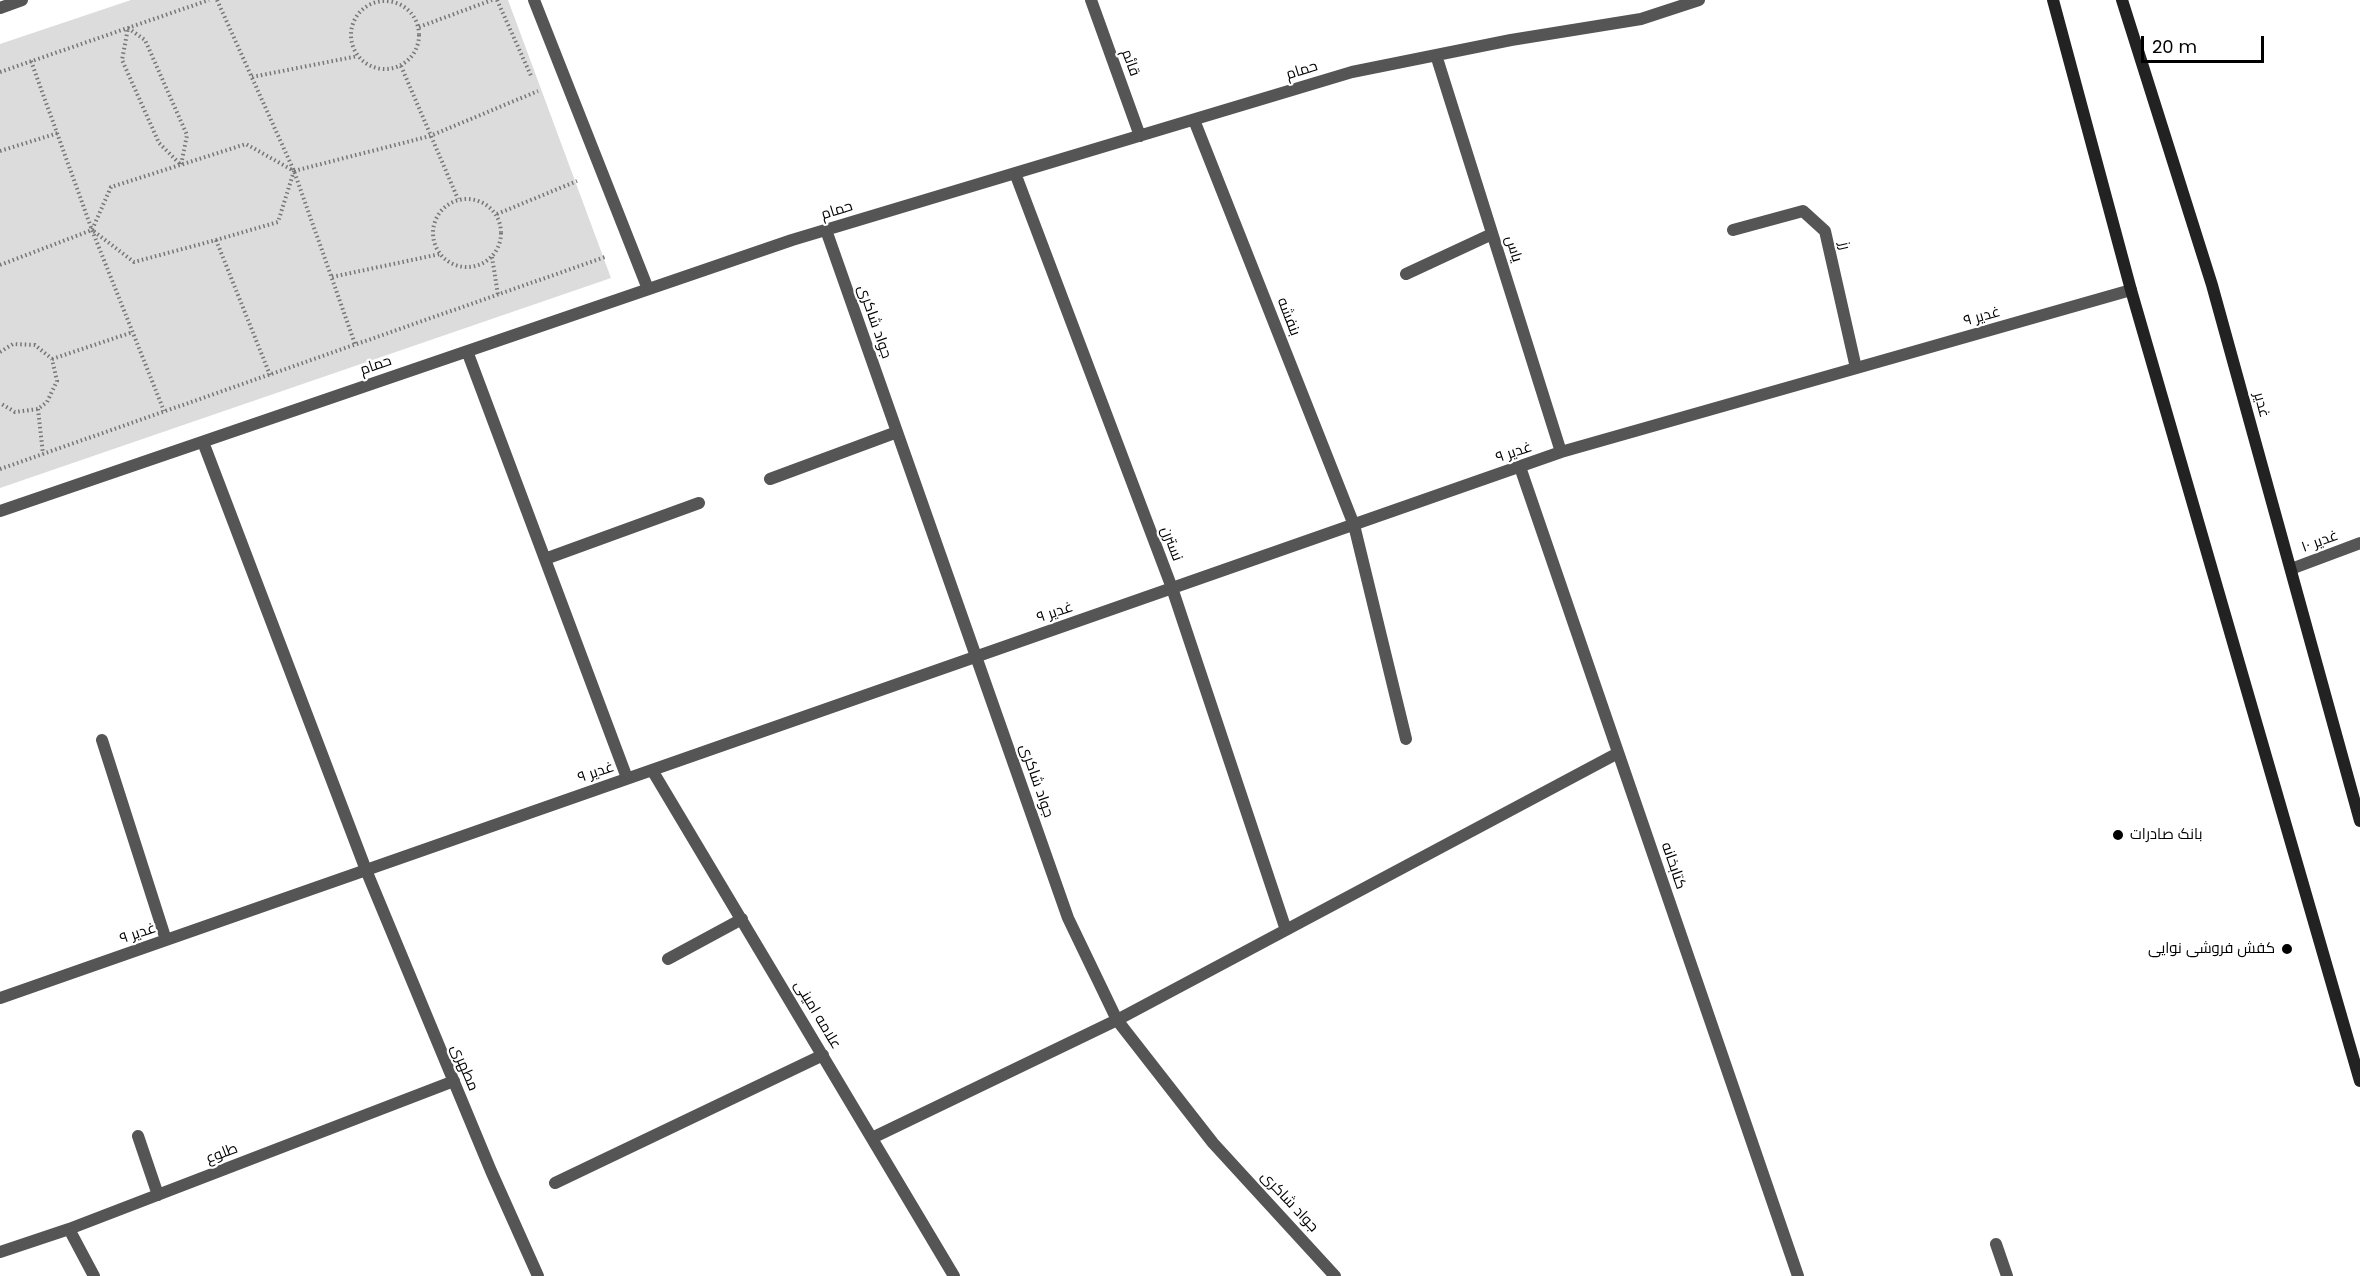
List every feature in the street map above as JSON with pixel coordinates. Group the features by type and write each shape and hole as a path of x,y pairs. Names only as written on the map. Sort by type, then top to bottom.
{"main road":[{"path":"2053,0 2131,290 2360,1081"},
{"name":"غدیر","path":"2122,0 2212,285 2360,821"}],"street":[{"path":"0,8 22,0"},
{"path":"534,0 648,289"},
{"name":"قائم","path":"1091,0 1140,136"},
{"name":"حمام","path":"0,511 648,289 826,230 1015,173 1352,72 1641,19 1699,0"},
{"name":"یاس","path":"1436,55 1561,452"},
{"name":"بنفشه","path":"1194,120 1354,525 1406,739"},
{"name":"نسترن","path":"1015,173 1172,588 1286,930"},
{"name":"رز","path":"1733,230 1803,211 1825,231 1856,368"},
{"name":"جواد شاکری","path":"826,230 1068,918 1117,1020 1213,1143 1335,1276"},
{"path":"1406,274 1492,234"},
{"name":"غدیر ۹","path":"0,998 1561,452 2131,290"},
{"path":"467,351 627,778"},
{"path":"770,479 897,432"},
{"name":"مطهری","path":"203,442 366,870 538,1276"},
{"name":"کتابخانه","path":"1520,466 1798,1276"},
{"path":"545,559 699,503"},
{"name":"غدیر ۱۰","path":"2290,569 2360,543"},
{"path":"102,740 166,940"},
{"path":"872,1138 1117,1020 1618,753"},
{"name":"علامه امینی","path":"652,770 954,1276"},
{"path":"668,959 742,919"},
{"path":"555,1183 823,1055"},
{"name":"طلوع","path":"0,1252 69,1229 454,1081"},
{"path":"138,1136 158,1195"},
{"path":"69,1229 94,1276"},
{"path":"1996,1244 2007,1276"}],"path":[{"path":"0,72 209,0"},
{"path":"217,0 294,171 356,345"},
{"path":"362,0 365,7"},
{"path":"386,0 407,8 418,27 420,39 410,59 400,66 377,69 358,56 352,46 352,24 365,7 386,0"},
{"path":"418,27 492,0"},
{"path":"497,0 542,101"},
{"path":"128,28 145,40 187,135 181,165"},
{"path":"128,28 122,60 159,143 181,165"},
{"path":"252,77 358,56"},
{"path":"31,61 92,230 164,411"},
{"path":"400,66 458,199"},
{"path":"0,265 92,230 111,187 246,144 294,171 430,136 538,91"},
{"path":"0,151 57,133"},
{"path":"92,230 134,262 278,222 294,171"},
{"path":"573,171 582,191"},
{"path":"497,214 577,181"},
{"path":"458,199 479,200 497,214 502,236 499,248 483,264 460,267 449,262 434,244 434,222 440,212 458,199"},
{"path":"216,240 270,375"},
{"path":"332,277 440,254"},
{"path":"0,469 610,256"},
{"path":"492,257 498,295"},
{"path":"52,359 133,332"},
{"path":"0,342 1,350 13,344 35,345 52,359 57,381 54,392 38,409 15,412 0,403"},
{"path":"38,409 44,454"}],"shaded area":[{"path":"131,0 508,0 611,278 0,488 0,44"}],"place":[{"name":"بانک صادرات","path":"2118,835"},
{"name":"کفش فروشی نوایی","path":"2287,949"}]}
